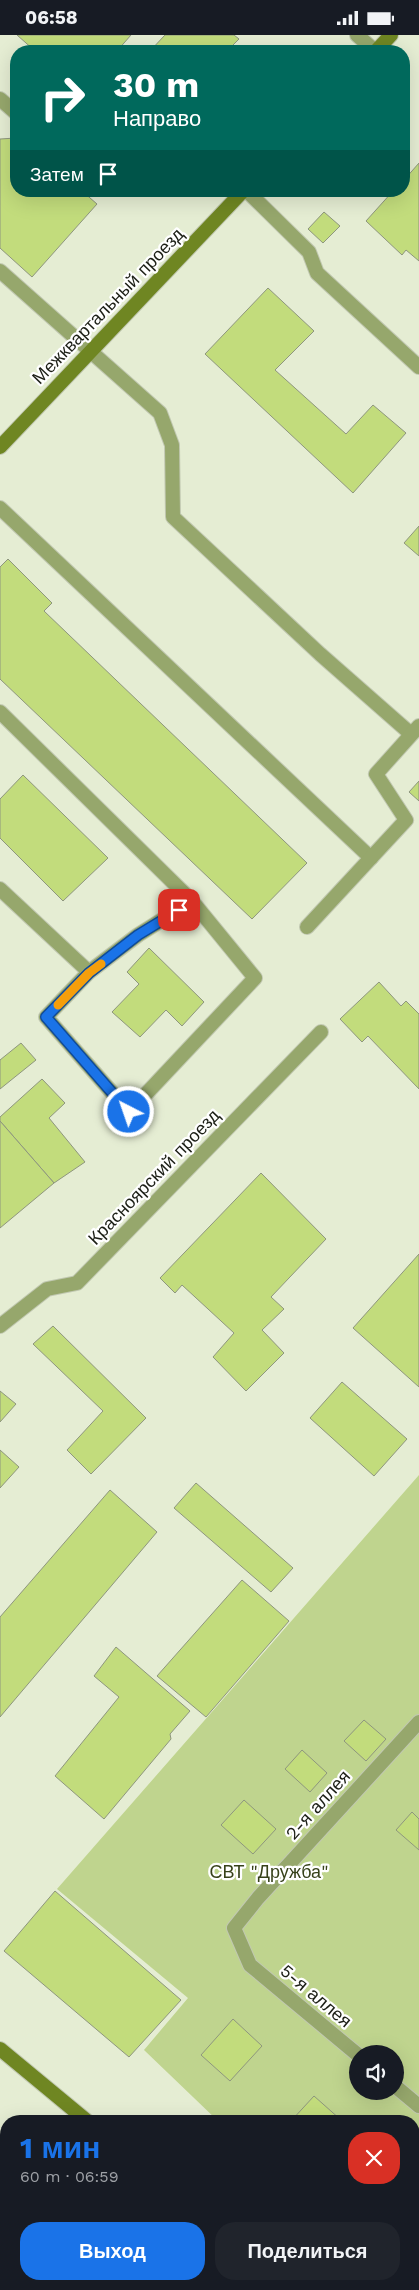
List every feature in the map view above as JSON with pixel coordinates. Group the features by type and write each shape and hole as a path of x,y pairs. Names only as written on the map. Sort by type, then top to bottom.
{"main road":[{"path":"381,45 391,35"},
{"name":"Межквартальный проезд","path":"0,447 237,197"},
{"path":"0,2049 80,2115"}],"street":[{"path":"357,35 368,45"},
{"path":"0,99 10,108"},
{"path":"253,197 309,252 317,273 419,367"},
{"path":"0,271 160,413 172,445 173,517 320,653 415,730 376,774 406,820 307,927"},
{"path":"0,508 371,858"},
{"path":"0,713 192,901 255,977 129,1112 46,1017 89,973 138,935 192,901"},
{"path":"0,889 89,973"},
{"name":"Красноярский проезд","path":"0,1326 47,1289 77,1283 321,1032"},
{"name":"2-я аллея","path":"250,1965 234,1928 419,1722"},
{"name":"5-я аллея","path":"250,1965 349,2048"},
{"path":"404,2093 419,2105"}],"green space":[{"name":"СВТ \"Дружба\"","path":"419,1475 419,2115 212,2115 144,2050 188,1998 57,1889"}],"building":[{"path":"17,35 131,35 122,45 28,45"},
{"path":"165,35 234,35 239,39 233,45 156,45"},
{"path":"10,138 10,197 89,197 97,204 32,277 0,248 0,139"},
{"path":"419,163 419,261 406,250 402,255 366,221 388,197 410,197 410,173"},
{"path":"324,212 340,226 323,243 308,229"},
{"path":"268,288 314,331 275,370 346,434 373,405 406,433 353,493 205,354"},
{"path":"419,526 419,556 404,543"},
{"path":"8,559 52,603 44,611 307,863 252,919 0,679 0,567"},
{"path":"23,775 108,858 63,901 0,838 0,799"},
{"path":"419,781 419,801 409,792"},
{"path":"149,948 204,1002 182,1026 166,1010 140,1037 112,1012 139,984 127,972"},
{"path":"379,982 401,1006 406,1001 419,1014 419,1089 368,1036 362,1042 340,1019"},
{"path":"21,1043 36,1060 0,1089 0,1060"},
{"path":"42,1079 65,1103 49,1118 85,1162 54,1183 0,1121 0,1117"},
{"path":"0,1121 54,1183 0,1228"},
{"path":"261,1173 326,1239 271,1297 284,1309 262,1330 284,1353 246,1391 213,1357 234,1333 182,1285 175,1293 160,1278"},
{"path":"419,1254 419,1387 353,1328"},
{"path":"53,1326 146,1418 91,1474 67,1450 103,1411 33,1344"},
{"path":"342,1382 407,1439 374,1476 310,1418"},
{"path":"0,1391 16,1404 0,1422"},
{"path":"0,1450 19,1467 0,1488"},
{"path":"196,1483 293,1568 271,1592 174,1508"},
{"path":"110,1490 157,1532 0,1717 0,1617"},
{"path":"242,1580 289,1621 206,1717 157,1676"},
{"path":"116,1647 190,1711 170,1734 171,1739 104,1819 55,1776 119,1697 94,1676"},
{"path":"364,1720 386,1739 366,1761 344,1741"},
{"path":"302,1750 327,1773 310,1792 285,1769"},
{"path":"244,1800 276,1829 253,1854 221,1825"},
{"path":"412,1812 419,1819 419,1850 396,1830"},
{"path":"55,1891 181,2000 129,2057 4,1951"},
{"path":"233,2019 262,2046 230,2081 201,2055"},
{"path":"314,2096 335,2115 297,2115"}],"slow traffic":[{"path":"58,1005 89,973 101,964"}],"route":[{"path":"129,1112 46,1017 89,973 138,935 179,910"}]}
